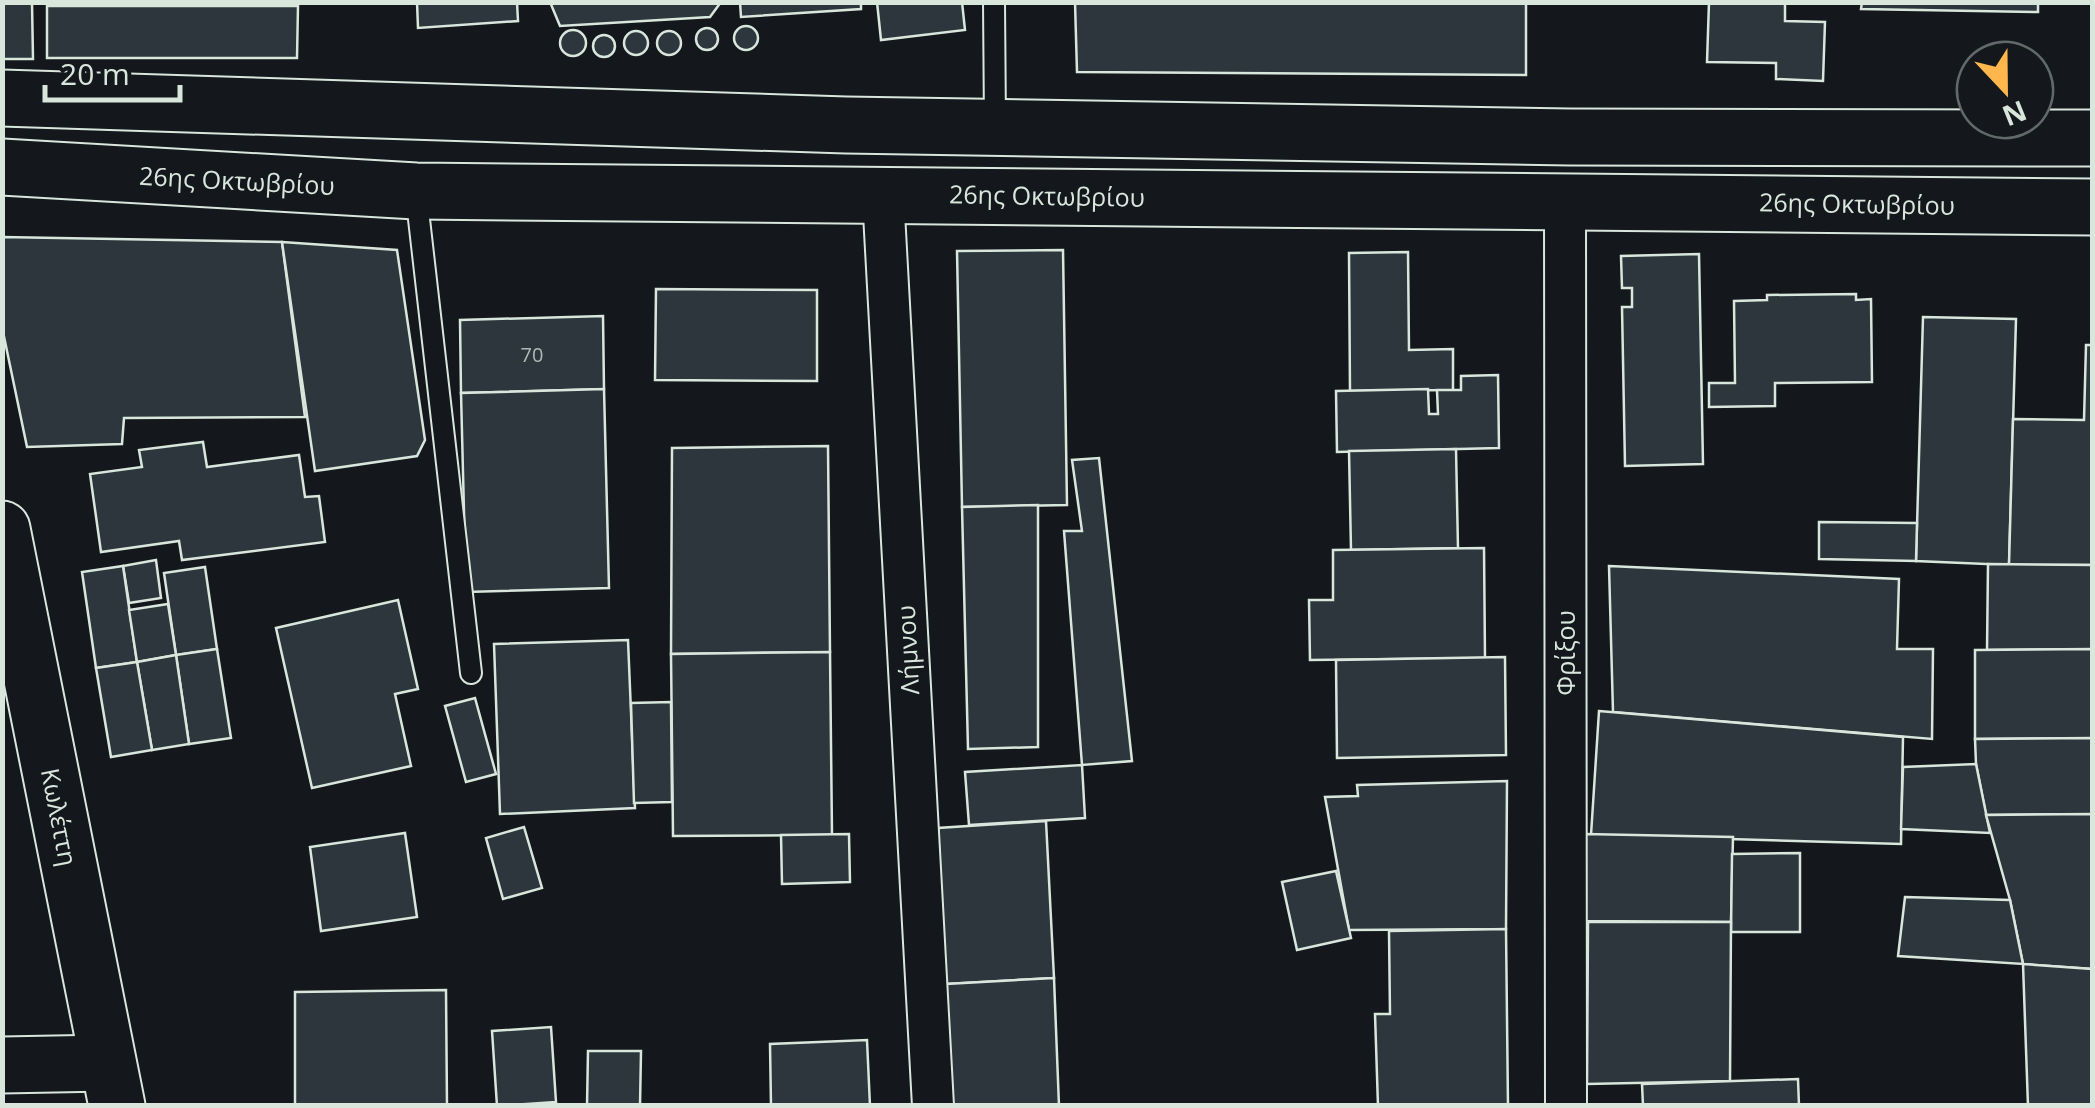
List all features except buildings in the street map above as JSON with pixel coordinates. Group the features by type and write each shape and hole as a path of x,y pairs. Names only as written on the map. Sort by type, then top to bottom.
{"main road":[{"path":"2,98 996,127 1590,137 2092,138"},
{"name":"26ης Οκτωβρίου","path":"2,167 416,191 2092,207"},
{"name":"Κωλέττη","path":"2,529 112,1084"},
{"path":"2,1065 112,1084"}],"street":[{"name":"Λήμνου","path":"882,195 934,1106"},
{"name":"Φρίξου","path":"1566,201 1566,1106"}],"lane":[{"path":"994,2 996,127"},
{"path":"416,191 471,673"}]}
